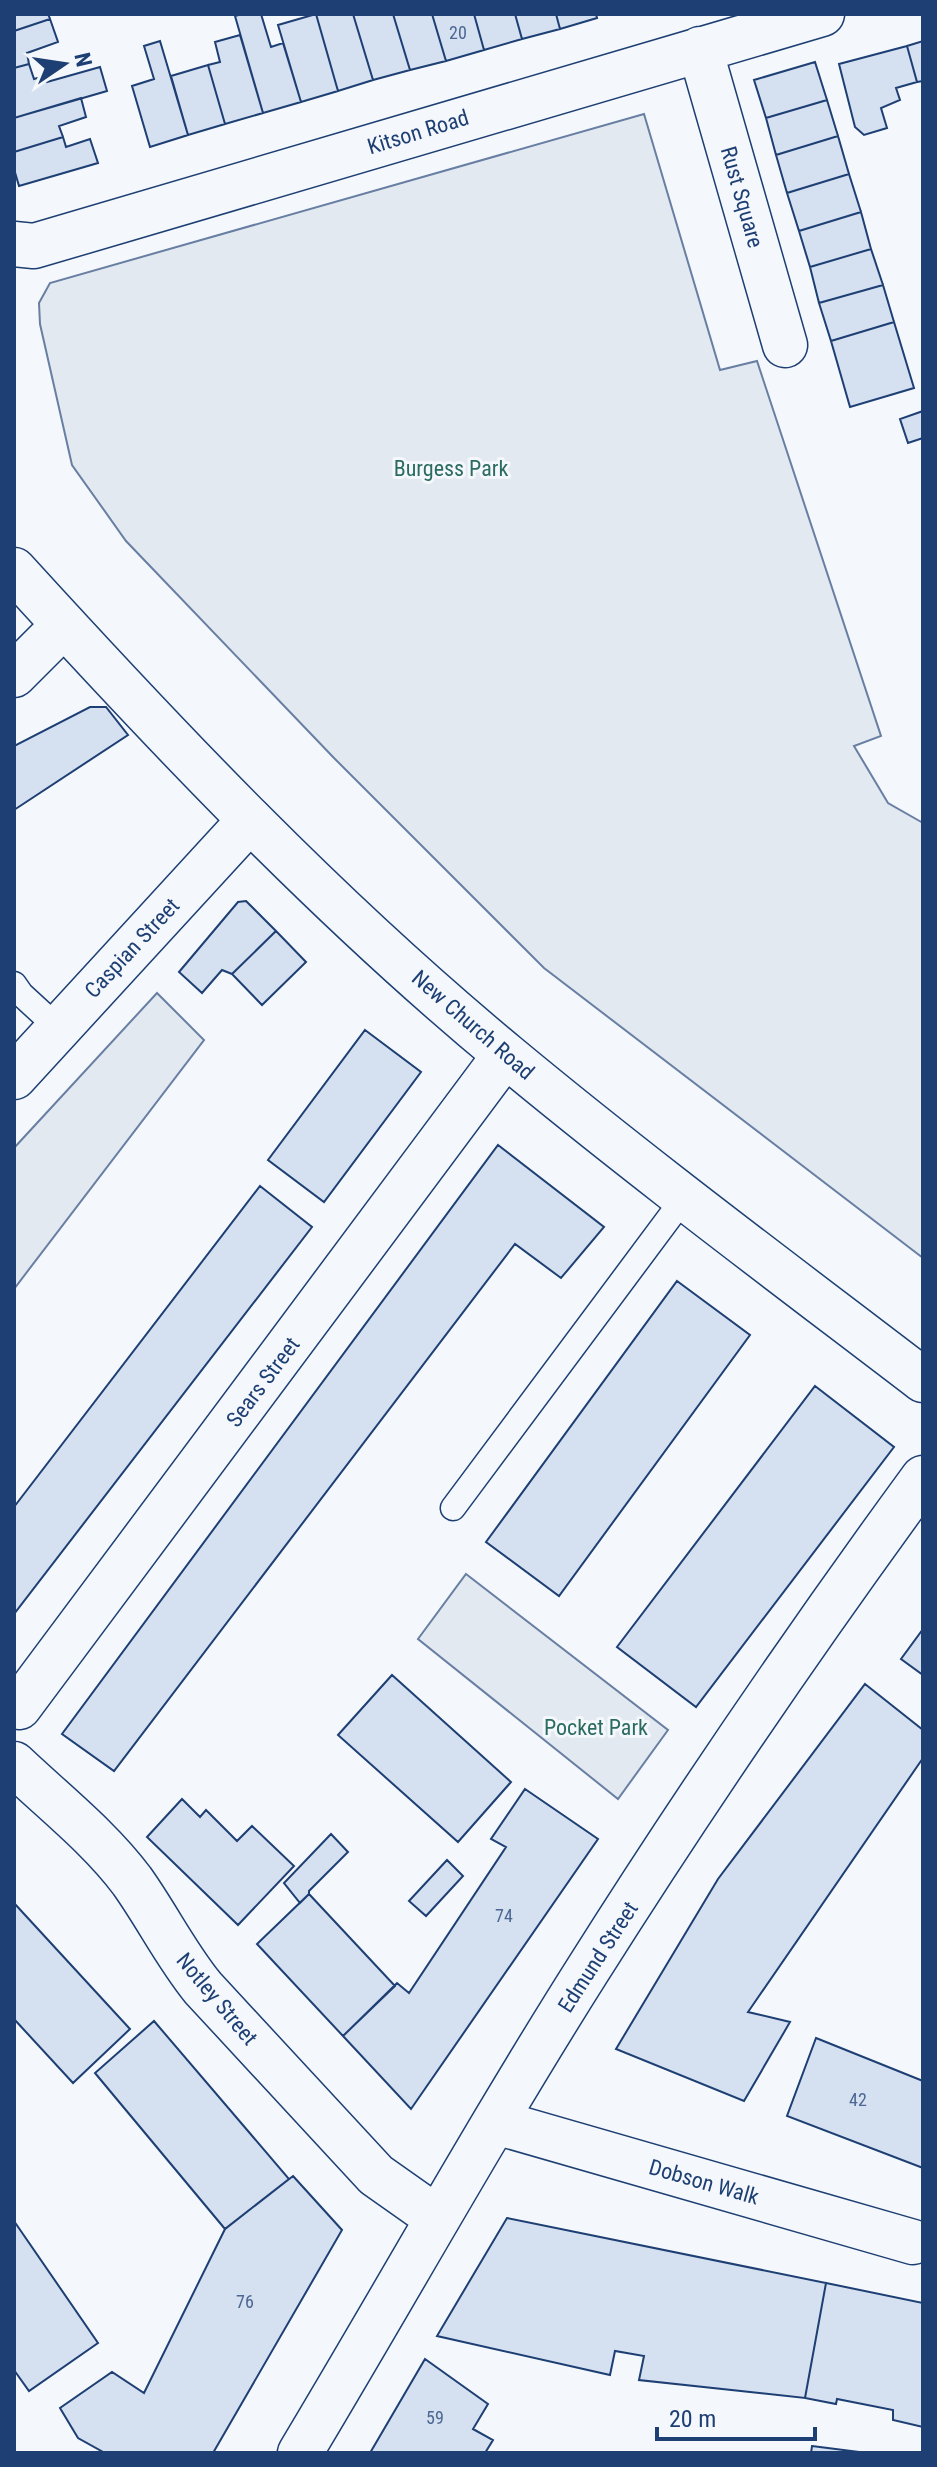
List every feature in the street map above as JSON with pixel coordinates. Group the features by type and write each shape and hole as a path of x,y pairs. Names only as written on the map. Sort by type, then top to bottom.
{"street":[{"name":"Kitson Road","path":"14,244 34,246 822,14"},
{"name":"Rust Square","path":"700,49 785,345"},
{"name":"New Church Road","path":"14,570 250,820 327,896 505,1055 684,1198 923,1380"},
{"path":"14,675 64,625"},
{"name":"Caspian Street","path":"14,1077 250,820"},
{"name":"Sears Street","path":"19,1707 505,1055"},
{"name":"Edmund Street","path":"300,2453 437,2218 587,1972 692,1811 858,1567 923,1478"},
{"name":"Notley Street","path":"14,1764 109,1853 133,1883 182,1962 203,1988 376,2175 437,2218"},
{"name":"Dobson Walk","path":"496,2122 913,2242"}],"lane":[{"path":"14,984 58,1028"},
{"path":"453,1508 684,1198"}],"green space":[{"name":"Burgess Park","path":"644,114 720,370 757,361 881,736 854,746 888,803 923,823 923,1258 544,968 334,758 126,541 72,465 40,324 39,303 50,283"},
{"path":"157,993 204,1040 14,1289 14,1148"},
{"name":"Pocket Park","path":"466,1574 668,1730 618,1799 418,1639"}],"building":[{"path":"14,14 48,14 50,19 14,31"},
{"path":"261,14 271,47 283,43 301,102 263,113 235,16"},
{"path":"316,14 338,91 301,102 278,25"},
{"path":"316,14 353,14 373,80 338,91"},
{"path":"353,14 393,14 410,70 373,80"},
{"path":"393,14 432,14 446,61 410,70"},
{"path":"432,14 474,14 484,50 446,61"},
{"path":"474,14 515,14 522,39 484,50"},
{"path":"515,14 556,14 560,29 522,39"},
{"path":"556,14 596,14 597,18 560,29"},
{"path":"50,19 58,42 27,53 29,64 14,68 14,31"},
{"path":"240,35 263,113 225,124 208,65 220,62 215,42"},
{"path":"160,41 188,135 150,147 132,86 154,79 144,46"},
{"path":"923,41 923,81 917,82 907,46"},
{"path":"907,46 917,82 896,88 900,100 881,108 887,128 864,135 855,127 839,64"},
{"path":"815,62 827,100 766,118 754,80"},
{"path":"29,64 34,79 45,76 47,82 100,67 107,91 14,118 14,68"},
{"path":"208,65 225,124 188,135 171,76"},
{"path":"81,98 86,117 59,126 63,137 14,152 14,118"},
{"path":"827,100 838,136 776,155 766,118"},
{"path":"838,136 849,174 787,193 776,155"},
{"path":"63,137 66,147 90,139 98,163 19,186 14,169 14,152"},
{"path":"849,174 861,212 799,231 787,193"},
{"path":"861,212 871,249 810,267 799,231"},
{"path":"871,249 883,285 819,303 810,267"},
{"path":"883,285 894,322 831,341 819,303"},
{"path":"894,322 914,388 850,407 831,341"},
{"path":"923,411 923,438 908,443 900,419"},
{"path":"90,707 106,707 128,735 14,810 14,746"},
{"path":"246,901 276,931 232,974 222,970 202,993 179,972 238,902"},
{"path":"276,931 306,962 262,1005 232,974"},
{"path":"365,1030 421,1072 324,1202 268,1160"},
{"path":"498,1145 604,1227 561,1278 515,1244 114,1771 62,1734"},
{"path":"260,1186 312,1227 14,1614 14,1507"},
{"path":"677,1281 750,1335 559,1596 486,1542"},
{"path":"815,1386 894,1447 696,1707 617,1647"},
{"path":"923,1629 923,1675 901,1659"},
{"path":"392,1675 511,1782 458,1842 338,1735"},
{"path":"865,1684 923,1730 923,1758 748,2012 790,2022 744,2101 616,2049 718,1879"},
{"path":"525,1789 598,1839 411,2109 343,2036 397,1983 409,1993 506,1847 491,1839"},
{"path":"182,1799 200,1817 206,1810 237,1841 252,1826 294,1866 238,1925 147,1837"},
{"path":"331,1834 348,1852 300,1903 284,1883"},
{"path":"447,1860 463,1876 426,1916 409,1901"},
{"path":"309,1894 395,1986 343,2036 257,1944"},
{"path":"14,1903 130,2029 73,2083 14,2019"},
{"path":"154,2021 289,2179 225,2229 95,2073"},
{"path":"816,2038 923,2081 923,2168 787,2116"},
{"path":"293,2176 342,2230 213,2453 105,2453 78,2438 60,2408 112,2372 144,2393 225,2229"},
{"path":"507,2218 826,2283 805,2398 639,2380 644,2356 615,2351 610,2375 437,2336"},
{"path":"14,2221 98,2343 29,2391 14,2370"},
{"path":"826,2283 923,2303 923,2427 893,2420 893,2410 837,2399 836,2404 805,2398"},
{"path":"425,2359 488,2404 473,2429 493,2440 485,2453 370,2453"},
{"path":"812,2446 867,2453 811,2453"}]}
